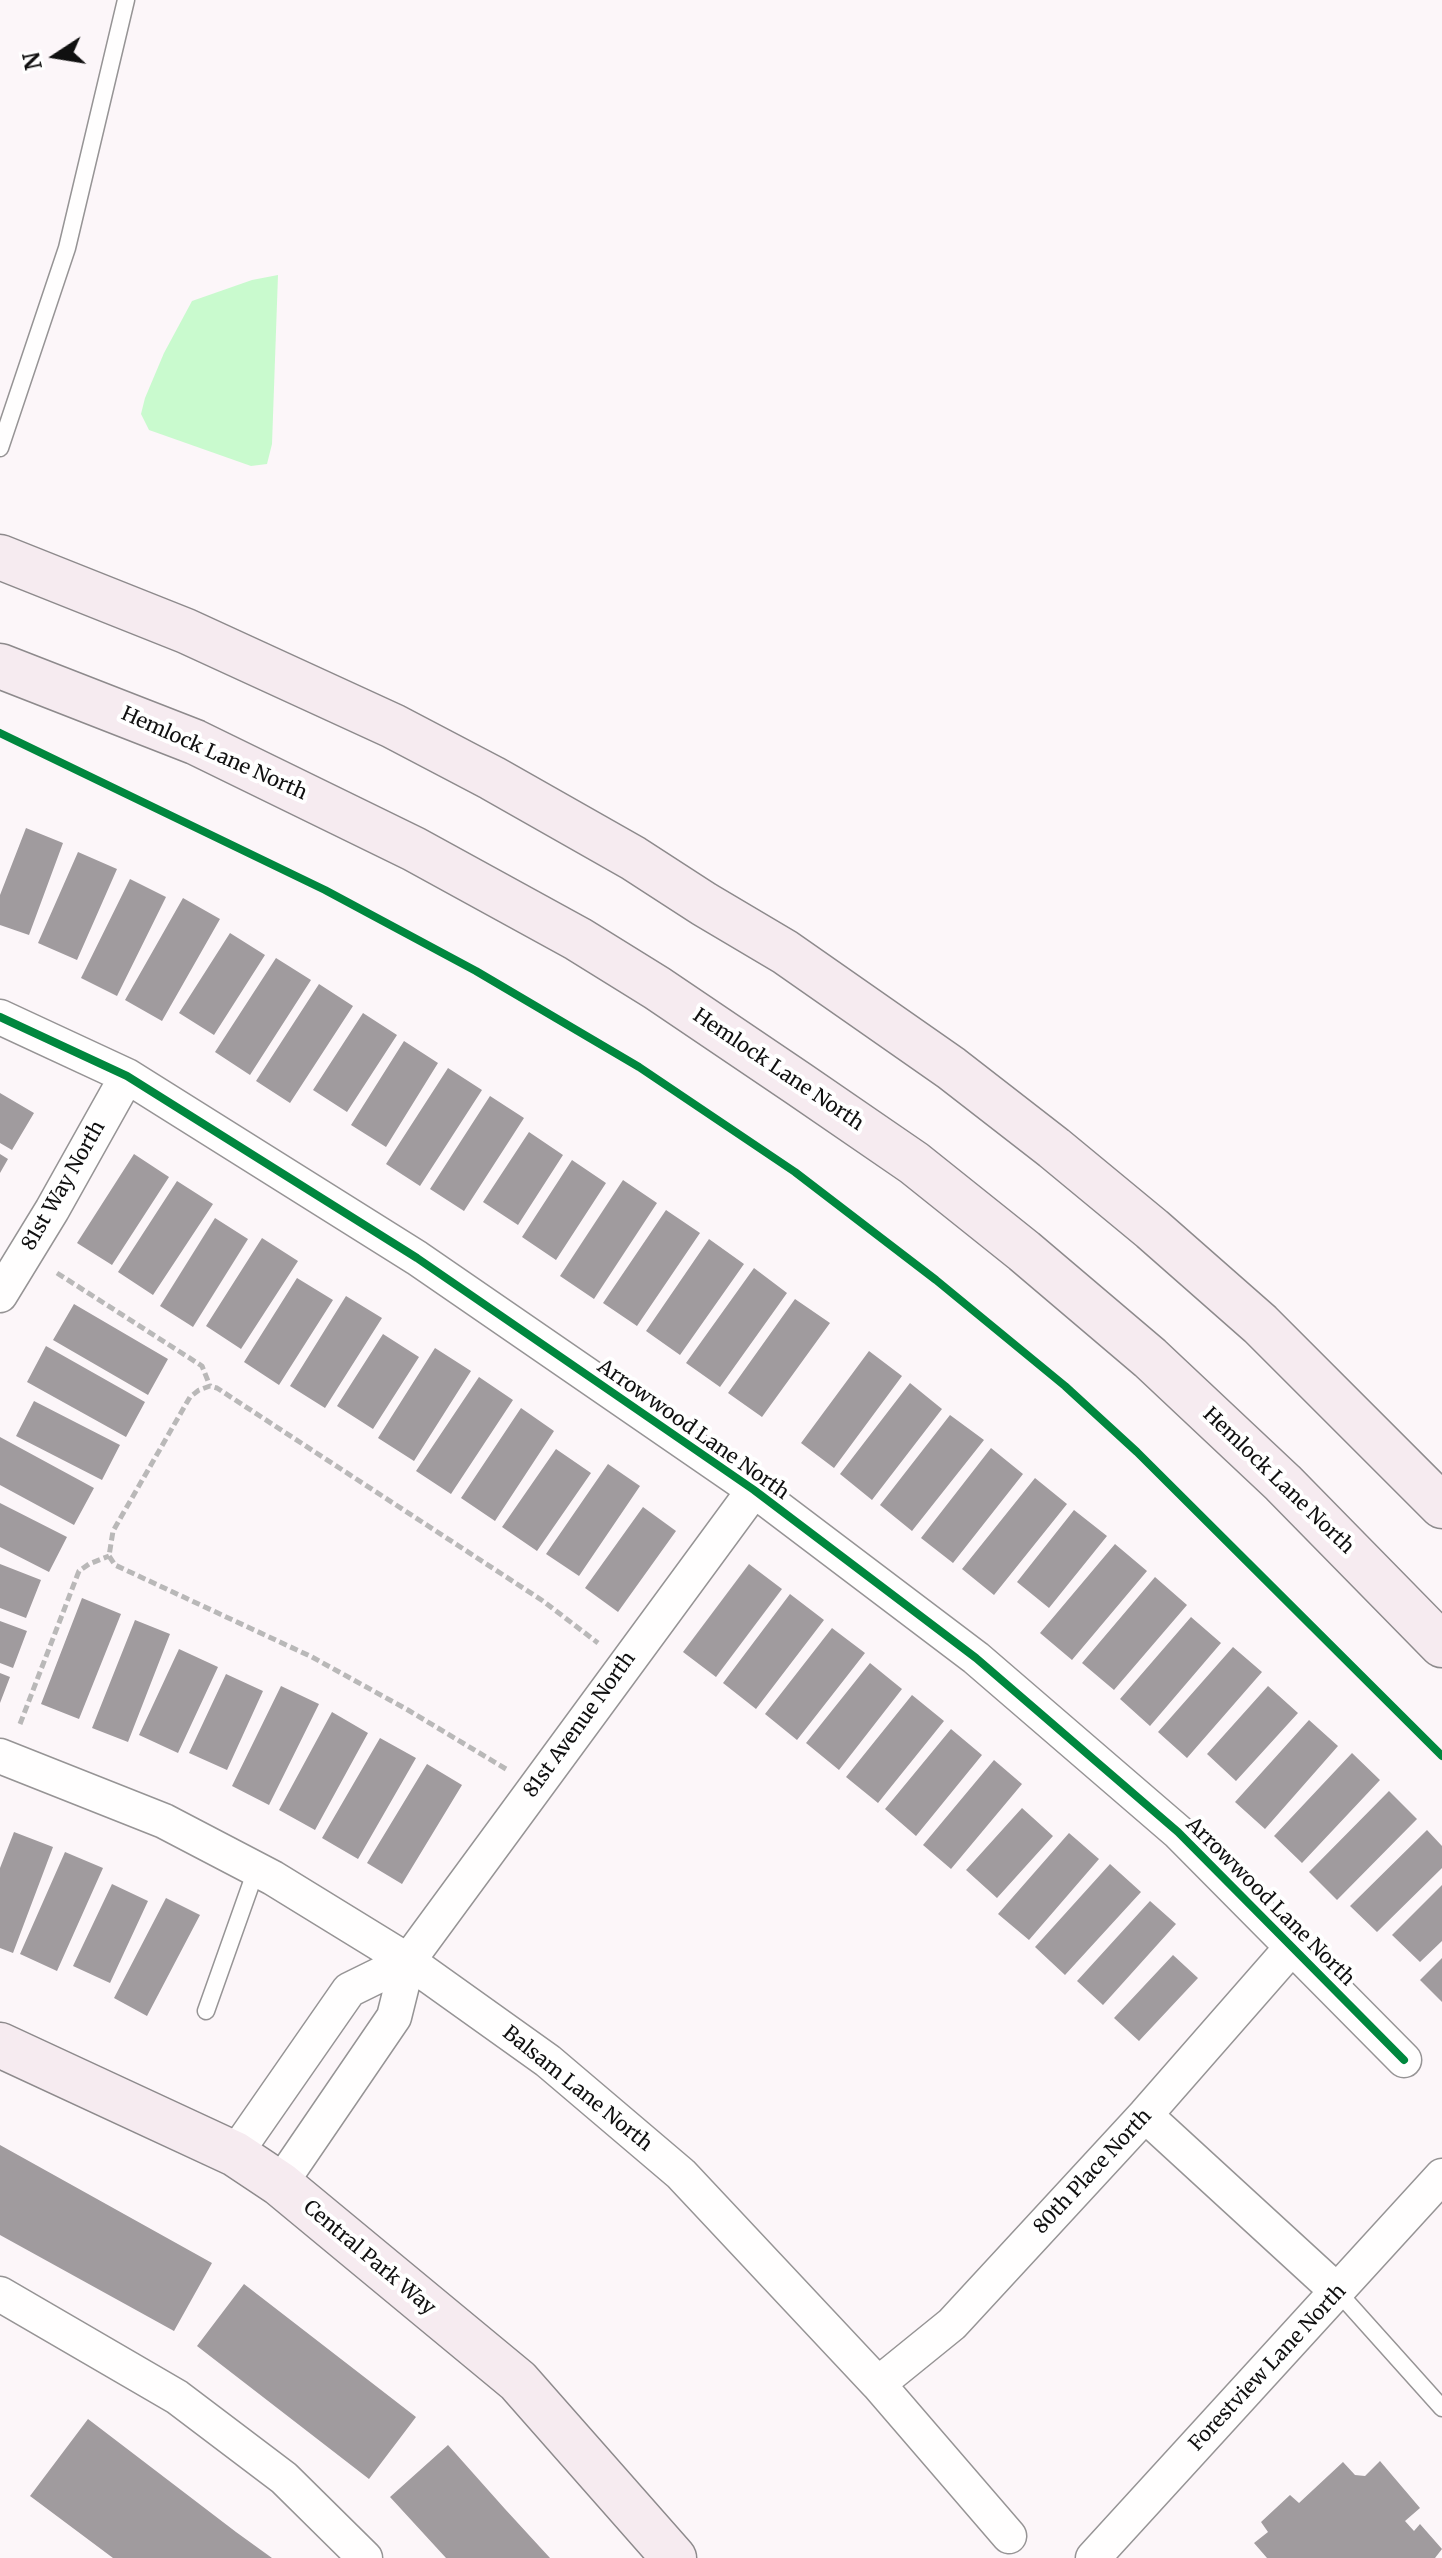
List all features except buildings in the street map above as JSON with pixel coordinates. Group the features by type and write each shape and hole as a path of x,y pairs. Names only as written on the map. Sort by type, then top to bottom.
{"main road":[{"path":"0,557 186,631 393,726 633,858 785,952 951,1068 1152,1229 1260,1324 1442,1506"},
{"name":"Hemlock Lane North","path":"0,666 195,742 414,849 578,939 786,1075 914,1163 1150,1358 1283,1483 1442,1645"},
{"name":"Central Park Way","path":"0,2045 235,2154 280,2184 518,2381 674,2558"}],"street":[{"name":"Arrowwood Lane North","path":"0,1017 127,1076 417,1258 754,1490 976,1658 1178,1832 1404,2060"},
{"name":"81st Way North","path":"0,1295 127,1076"},
{"name":"81st Avenue North","path":"280,2184 394,2017 408,1961 754,1490"},
{"name":"Balsam Lane North","path":"3,1757 164,1821 256,1870 408,1961 548,2061 681,2174 878,2384 1009,2536"},
{"name":"80th Place North","path":"878,2384 952,2324 1145,2115 1293,1946"},
{"name":"81st Avenue North","path":"235,2154 349,1990 408,1961"},
{"path":"1145,2115 1338,2292"},
{"name":"Forestview Lane North","path":"1093,2558 1442,2176"},
{"path":"0,2294 177,2397 284,2478 365,2558"}],"lane":[{"path":"0,448 67,248 126,0"},
{"path":"206,2011 256,1870"},
{"path":"1338,2292 1442,2408"}],"path":[{"path":"24,1255 76,1284 202,1366 210,1386"},
{"path":"109,1556 113,1531 190,1397 210,1386 543,1601 625,1664"},
{"path":"3,1757 79,1571 109,1556"},
{"path":"109,1556 123,1570 354,1679 508,1770 532,1789"}],"shaded area":[{"path":"278,275 272,444 267,464 251,466 149,430 141,414 145,398 164,353 192,301 252,280"}],"cycle path":[{"path":"0,733 325,890 476,971 639,1067 795,1172 936,1280 1065,1386 1137,1452 1442,1756"},
{"path":"0,1017 127,1076 417,1258 754,1490 976,1658 1178,1832 1404,2060"}]}
